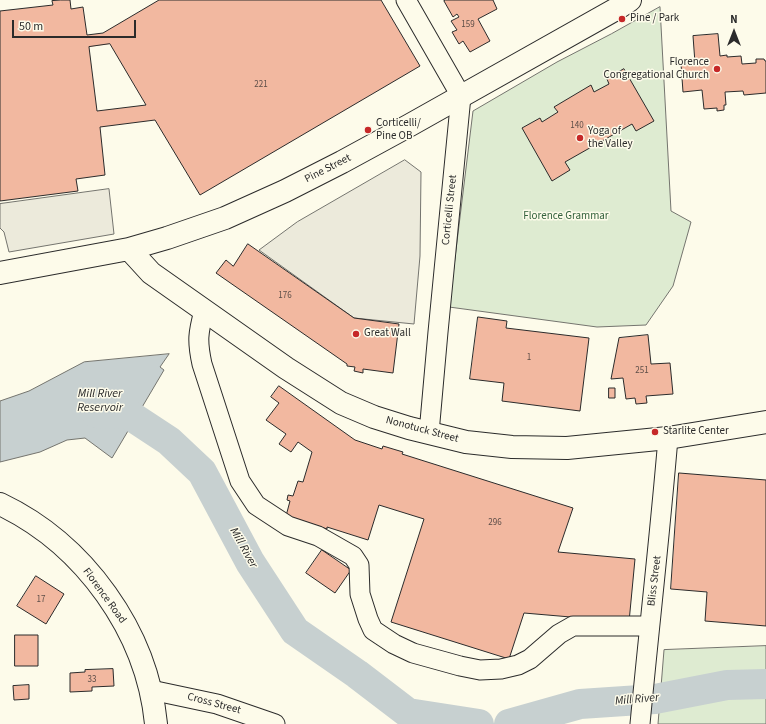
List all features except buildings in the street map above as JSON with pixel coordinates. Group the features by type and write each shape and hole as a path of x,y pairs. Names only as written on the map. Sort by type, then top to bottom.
{"main road":[{"name":"Pine Street","path":"0,273 129,249 167,238 225,218 285,191 410,126 630,0"},
{"name":"Nonotuck Street","path":"129,249 151,273 286,368 341,402 374,417 429,433 466,442 512,448 567,448 668,438 766,422"},
{"name":"Florence Road","path":"0,504 17,512 49,535 82,566 99,585 114,606 130,634 143,662 151,690 156,724"}],"street":[{"path":"406,0 461,96"},
{"name":"Corticelli Street","path":"429,433 461,96"},
{"path":"204,311 200,326 198,344 202,364 240,481 256,505 271,516 288,526 318,536 353,556 358,565 360,594 368,619 373,630 381,637 413,653 480,670 501,669 518,665 530,659 559,634 573,626 649,629"},
{"name":"Bliss Street","path":"640,724 668,438"},
{"name":"Cross Street","path":"151,690 217,704 275,724"}],"green space":[{"name":"Florence Grammar","path":"660,7 671,211 691,222 673,286 646,325 597,327 449,307 473,111 557,62"},
{"path":"766,646 766,724 658,724 664,650"}],"shaded area":[{"path":"405,160 421,172 420,256 414,324 354,318 259,250 297,222"},
{"path":"109,189 114,234 9,252 4,232 0,228 0,204"}],"water":[{"name":"Mill River Reservoir","path":"169,354 160,367 164,370 112,458 85,438 67,440 40,452 0,462 0,401 29,391 84,362"}],"waterway":[{"name":"Mill River","path":"96,413 128,414 169,441 202,472 250,562 295,631 357,674 408,713 479,724"},
{"name":"Mill River","path":"509,724 580,704 655,699 727,685 766,684"}],"place":[{"name":"Pine / Park","path":"622,19"},
{"name":"Florence Congregational Church","path":"717,69"},
{"name":"Corticelli/ Pine OB","path":"368,130"},
{"name":"Yoga of the Valley","path":"580,138"},
{"name":"Great Wall","path":"356,334"},
{"name":"Starlite Center","path":"655,432"}]}
